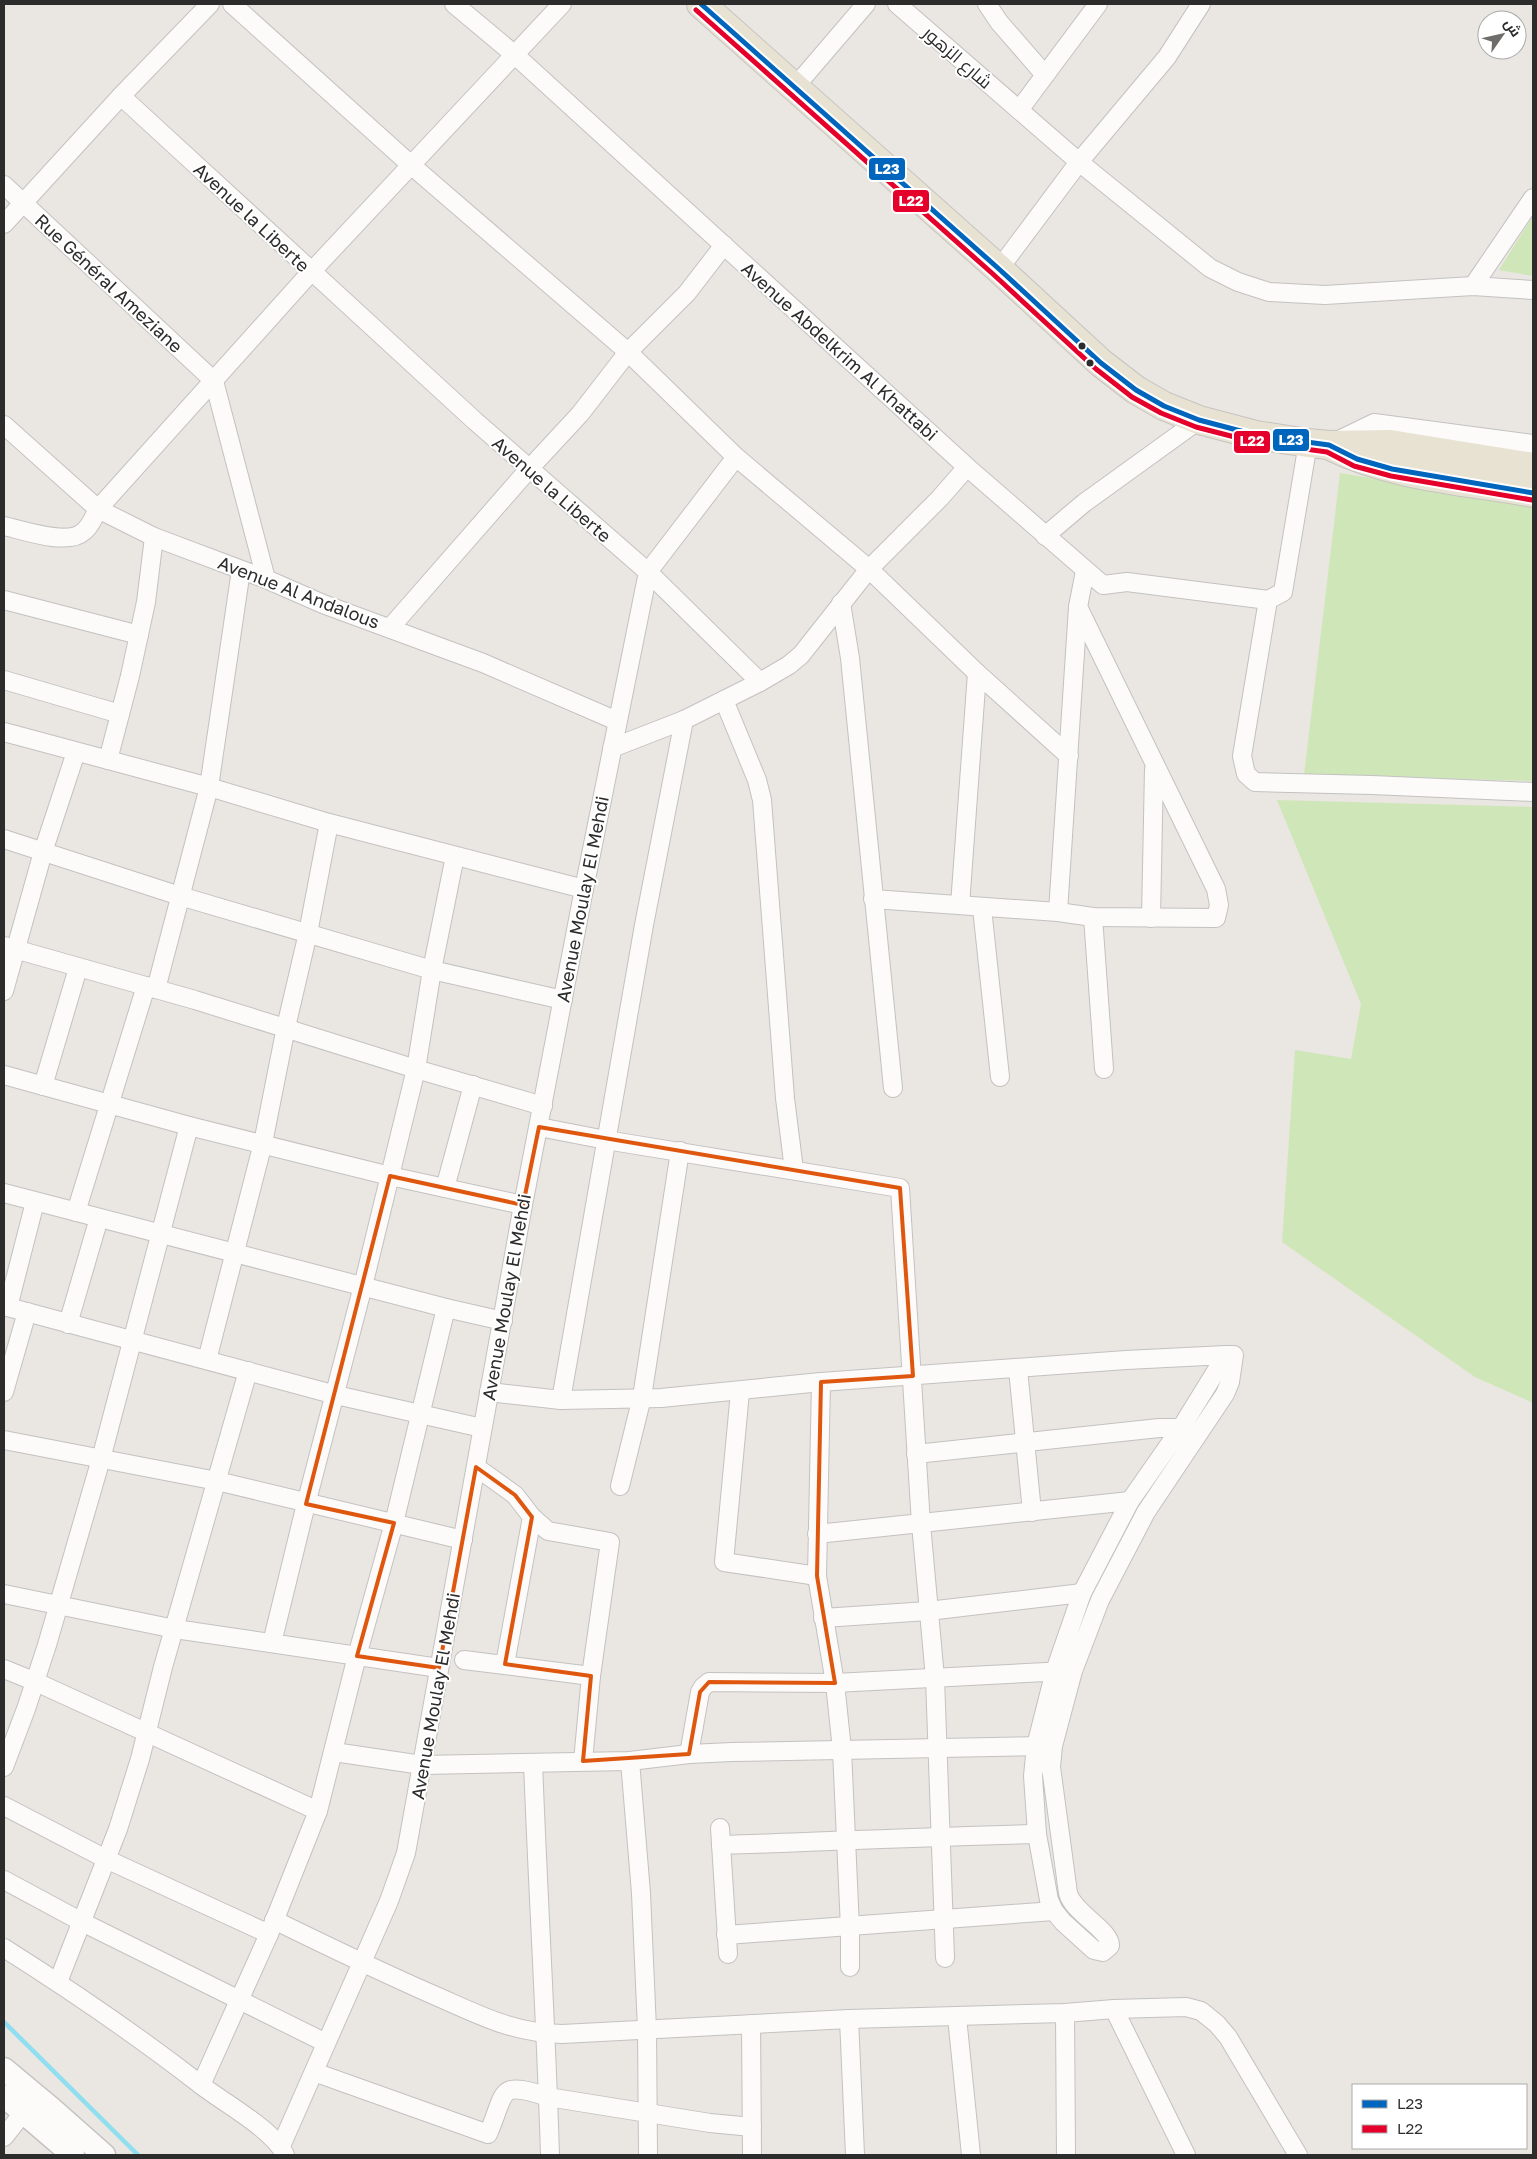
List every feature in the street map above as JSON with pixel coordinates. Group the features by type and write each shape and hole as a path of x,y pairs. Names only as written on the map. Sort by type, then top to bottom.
{"main road":[{"path":"701,4 999,269 1101,363 1129,384 1164,406 1199,420 1256,435 1318,444 1390,444 1533,467"},
{"path":"1318,444 1357,459 1392,469 1533,493"}],"street":[{"path":"4,224 121,96 210,4"},
{"path":"232,4 411,165 628,352 736,457 869,569 977,673 1069,756"},
{"name":"Avenue Abdelkrim Al Khattabi","path":"454,4 515,55 967,467 1102,585 1127,582 1268,600"},
{"path":"4,526 70,538 83,533 98,509 312,272 562,4"},
{"path":"794,88 866,4"},
{"name":"شارع الزهور","path":"897,4 1079,162 1210,268 1238,282 1269,292 1325,295 1473,286 1533,290"},
{"path":"987,4 999,22 1045,75"},
{"path":"1019,110 1098,4"},
{"path":"999,269 1079,162 1168,57 1201,4"},
{"name":"Avenue la Liberte","path":"121,96 529,469 648,572 760,682"},
{"name":"Rue Général Ameziane","path":"4,185 214,381"},
{"path":"1473,286 1533,198"},
{"path":"390,628 529,469 580,414 628,352 687,293 724,245"},
{"path":"214,381 266,579"},
{"path":"1045,536 1084,503 1199,420"},
{"path":"1533,444 1374,423 1318,444 1283,592 1268,600 1242,756 1246,774 1255,782 1533,792"},
{"name":"Avenue Al Andalous","path":"4,424 98,509 154,536 266,579 323,604 483,663 617,721"},
{"name":"Avenue Moulay El Mehdi","path":"283,2150 326,2043 388,1901 406,1853 523,1205 584,888 648,572 736,457"},
{"path":"612,748 684,720 760,682 801,655 869,569 940,498 967,467"},
{"path":"108,760 146,602 154,536"},
{"path":"76,1212 109,1104 151,988 180,896 209,787 241,570"},
{"path":"1058,912 1078,607 1085,571"},
{"path":"4,600 139,635"},
{"path":"841,603 850,658 893,1088"},
{"path":"873,899 1058,912 1093,917 1216,918 1219,905 1216,889 1154,766 1078,607"},
{"path":"960,905 977,673"},
{"path":"4,680 120,714"},
{"path":"724,700 757,780 762,800 784,1079 794,1170"},
{"path":"561,1400 644,925 684,720"},
{"path":"4,732 209,787 329,823 584,888"},
{"path":"4,991 9,948 76,752"},
{"path":"1151,918 1154,766"},
{"path":"207,1360 263,1143 286,1027 308,933 329,823"},
{"path":"4,839 180,896 432,970 563,1000"},
{"path":"272,1643 306,1504 336,1395 416,1069 432,970 455,856"},
{"path":"982,908 1000,1077"},
{"path":"1093,917 1104,1069"},
{"path":"9,948 286,1027 416,1069 543,1106"},
{"path":"43,1086 78,968"},
{"path":"4,1075 189,1126 390,1176 523,1205"},
{"path":"445,1188 474,1085"},
{"path":"4,1767 36,1682 101,1459 189,1126"},
{"path":"539,1127 606,1140 900,1188 913,1376 920,1524 935,1678 945,1958"},
{"path":"620,1486 642,1397 680,1151"},
{"path":"4,1193 161,1235 503,1321"},
{"path":"35,1202 6,1307 336,1395 482,1428"},
{"path":"68,1324 99,1218"},
{"path":"201,2085 271,1927 318,1811 357,1656 394,1523 446,1308"},
{"path":"4,1392 27,1312"},
{"path":"489,1392 561,1400 660,1398 740,1392 821,1382 1230,1355"},
{"path":"1230,1355 1130,1501 1082,1593 1055,1671 1045,1746 1052,1778 1070,1900 1077,1910 1108,1937 1110,1941 1107,1950 1098,1952 1054,1912 1049,1900 1037,1834 1033,1776 1045,1746 1100,1600 1146,1512 1225,1394 1230,1382 1230,1355"},
{"path":"1018,1368 1032,1512"},
{"path":"58,1982 106,1859 147,1734 156,1692 248,1371"},
{"path":"821,1382 817,1576 835,1683 842,1750 850,1967"},
{"path":"740,1392 724,1562 817,1576"},
{"path":"916,1454 1159,1428 1181,1428 1199,1434"},
{"path":"4,1440 217,1481 306,1504 463,1540"},
{"path":"476,1467 515,1494 532,1517 548,1531 610,1542 591,1676 582,1761"},
{"path":"817,1534 1130,1501"},
{"path":"505,1664 532,1517"},
{"path":"823,1618 928,1610 1082,1593"},
{"path":"4,1594 175,1629 439,1668"},
{"path":"464,1660 591,1676"},
{"path":"4,1670 36,1682 318,1811"},
{"path":"689,1754 700,1692 709,1682 835,1683 1073,1671"},
{"path":"334,1752 422,1765 630,1761 689,1754 842,1750 937,1750 1045,1746"},
{"path":"630,1761 640,1893 647,2029 646,2112 648,2155"},
{"path":"533,1763 550,2155"},
{"path":"4,1806 106,1859 519,2030 546,2033 849,2019 1065,2013 1114,2009 1186,2007 1201,2011 1217,2024 1228,2037 1298,2155"},
{"path":"728,1954 720,1836 845,1842 942,1836 1037,1834"},
{"path":"4,1880 82,1922 326,2043"},
{"path":"726,1935 850,1928 1054,1912"},
{"path":"4,1948 58,1982 168,2059 266,2132 283,2150"},
{"path":"1114,2009 1186,2155"},
{"path":"1065,2013 1066,2155"},
{"path":"957,2017 971,2155"},
{"path":"849,2019 855,2155"},
{"path":"752,2024 752,2155"},
{"path":"4,2069 52,2108 104,2155"},
{"path":"314,2072 488,2134 502,2098 509,2089 523,2089 548,2097 710,2123 752,2127"},
{"path":"4,2096 73,2155"},
{"path":"4,2137 23,2113"}],"highlighted area":[{"path":"539,1127 900,1188 913,1376 821,1382 817,1576 835,1683 709,1682 700,1692 689,1754 583,1761 591,1676 505,1664 532,1517 515,1495 476,1467 439,1668 357,1656 394,1523 306,1504 390,1176 523,1205"}],"green space":[{"path":"1533,216 1533,276 1499,270"},
{"path":"1340,473 1533,504 1533,781 1304,775"},
{"path":"1277,800 1533,807 1533,1403 1475,1377 1282,1242 1295,1050 1351,1059 1361,1004"}],"waterway":[{"path":"4,2022 138,2155"}],"transit line":[{"name":"L23","path":"701,4 999,269 1101,363 1136,390 1164,406 1199,420 1256,435 1329,445 1357,459 1392,469 1533,493"},
{"name":"L22","path":"696,10 994,275 1096,369 1132,397 1161,413 1196,427 1254,442 1327,452 1354,466 1391,476 1532,500"}]}
